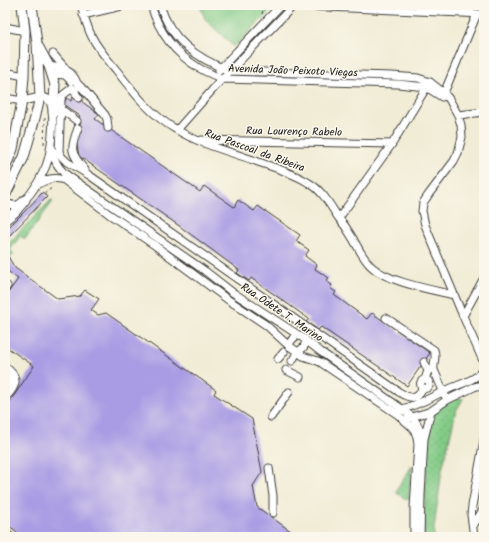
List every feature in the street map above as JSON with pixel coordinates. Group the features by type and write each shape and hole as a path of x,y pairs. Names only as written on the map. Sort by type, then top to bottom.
{"main road":[{"path":"5,168 22,101 25,31 22,5"},
{"path":"5,196 24,157 36,118 40,97 37,43 32,5"},
{"path":"37,43 50,70 55,85 57,111"},
{"path":"5,220 15,212 25,200"}],"street":[{"name":"Rua Pascoal da Ribeira","path":"81,5 83,15 92,37 125,81 148,108 161,119 177,130 196,140 284,171 309,182 323,195 350,234 366,261 376,271 400,281 454,295"},
{"path":"83,15 91,9 126,5"},
{"name":"Avenida João Peixoto Viegas","path":"151,5 161,29 169,43 178,53 200,69 222,79 428,85 444,93 458,115 462,137 458,153 454,161 428,194 422,211 425,225 484,364"},
{"name":"Avenida João Peixoto Viegas","path":"160,5 166,20 183,44 195,54 229,72 418,78 446,100 458,115"},
{"path":"214,75 282,5 481,14 444,93"},
{"path":"177,130 222,79 293,5"},
{"path":"5,27 25,31"},
{"path":"53,54 75,79 76,94 79,98"},
{"path":"50,70 65,68"},
{"path":"50,70 65,75 75,86 82,87 105,115 108,128"},
{"path":"5,72 24,76"},
{"path":"339,218 392,144 428,85"},
{"path":"5,203 16,205 25,200 36,185 46,166 47,145 62,96 75,86"},
{"path":"5,98 22,101 40,97 46,98 57,111 77,125 73,142 74,156 89,175"},
{"path":"57,111 60,156 206,256 406,397 418,396 425,385 428,371 424,362"},
{"path":"458,115 484,112"},
{"name":"Rua Lourenço Rabelo","path":"196,140 392,144"},
{"path":"236,154 237,141"},
{"name":"Rua Odete T. Marino","path":"47,145 60,169 74,180 205,271 232,292 302,337 400,412 403,420 414,429 418,440 414,537"},
{"path":"59,151 68,157 74,156"},
{"path":"68,175 70,163"},
{"path":"74,180 89,175"},
{"path":"36,185 54,178"},
{"name":"Rua Odete T. Marino","path":"54,178 64,180 227,299 266,325 289,346 303,356 320,362 400,412 412,417 419,426 424,439 420,537"},
{"path":"128,218 141,211"},
{"path":"205,271 206,256"},
{"path":"463,316 484,278"},
{"path":"5,285 7,286 5,289"},
{"path":"386,318 434,350 434,370 444,392 442,403"},
{"path":"281,339 287,336 288,328"},
{"path":"289,346 292,340 296,337 302,337 306,344 292,361"},
{"path":"278,358 284,352"},
{"path":"400,412 423,403 473,379 482,370 484,364"},
{"path":"286,370 300,377"},
{"path":"5,389 11,379 8,371"},
{"path":"5,398 15,383 15,376 8,371"},
{"path":"368,386 383,381"},
{"path":"403,420 431,411 442,403 474,387 484,384"},
{"path":"425,385 433,397 442,403"},
{"path":"272,417 289,392"},
{"path":"424,439 431,411"},
{"path":"475,536 471,515 472,498 484,440"},
{"path":"269,468 273,496 273,513"},
{"path":"473,526 484,508"},
{"path":"5,533 11,537"}],"path":[{"path":"262,15 265,5"},
{"path":"45,119 47,145"},
{"path":"44,194 53,187 54,178"}],"green space":[{"path":"200,5 276,5 234,47 205,19"},
{"path":"51,200 53,201 25,239 20,236 10,250 14,254 10,258 8,253 8,245"},
{"path":"456,398 463,399 456,411 442,470 434,537 424,537 425,487 431,423 435,411"},
{"path":"412,466 409,499 407,500 396,491"}],"building":[{"path":"74,96 99,114 95,119 200,192 204,186 234,207 238,200 254,211 258,206 300,235 296,241 309,250 305,256 317,265 315,269 329,278 326,281 332,285 330,288 336,292 334,295 367,319 372,313 430,353 407,386 321,327 318,330 306,322 309,319 251,278 249,281 237,273 239,270 178,225 79,156 77,137 81,131 74,125 80,116 63,104 67,98 71,101"},
{"path":"43,192 47,197 8,237 7,254 15,268 58,299 80,296 85,290 99,299 91,310 98,315 106,313 216,390 214,394 252,419 262,472 253,486 257,507 299,537 24,537 5,523 5,409 34,366 5,346 5,297 18,279 9,272 5,266 5,231"}]}
